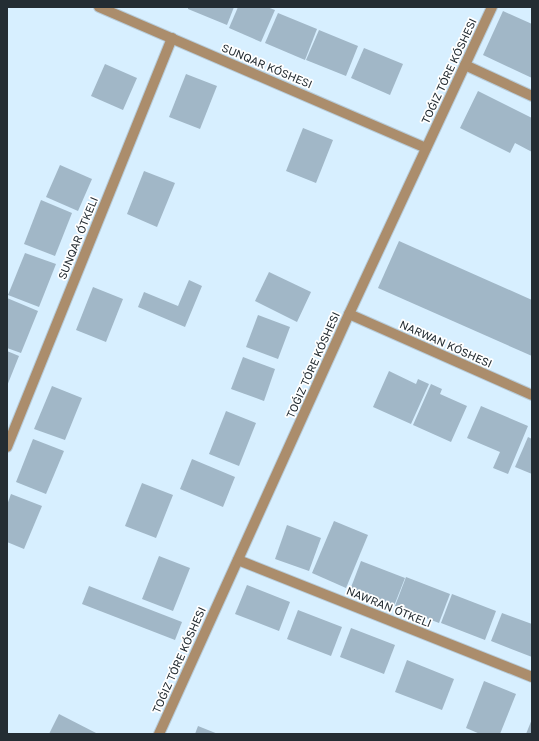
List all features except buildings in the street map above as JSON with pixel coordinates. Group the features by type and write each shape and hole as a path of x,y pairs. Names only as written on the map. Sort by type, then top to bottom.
{"street":[{"name":"SUNQAR KÓSHESI","path":"99,7 426,148"},
{"path":"159,734 349,314 492,7"},
{"name":"SUNQAR ÓTKELI","path":"7,447 172,38"},
{"path":"465,65 532,96"},
{"name":"NARWAN KÓSHESI","path":"349,314 532,395"},
{"name":"NAWRAN ÓTKELI","path":"238,560 532,677"}]}
